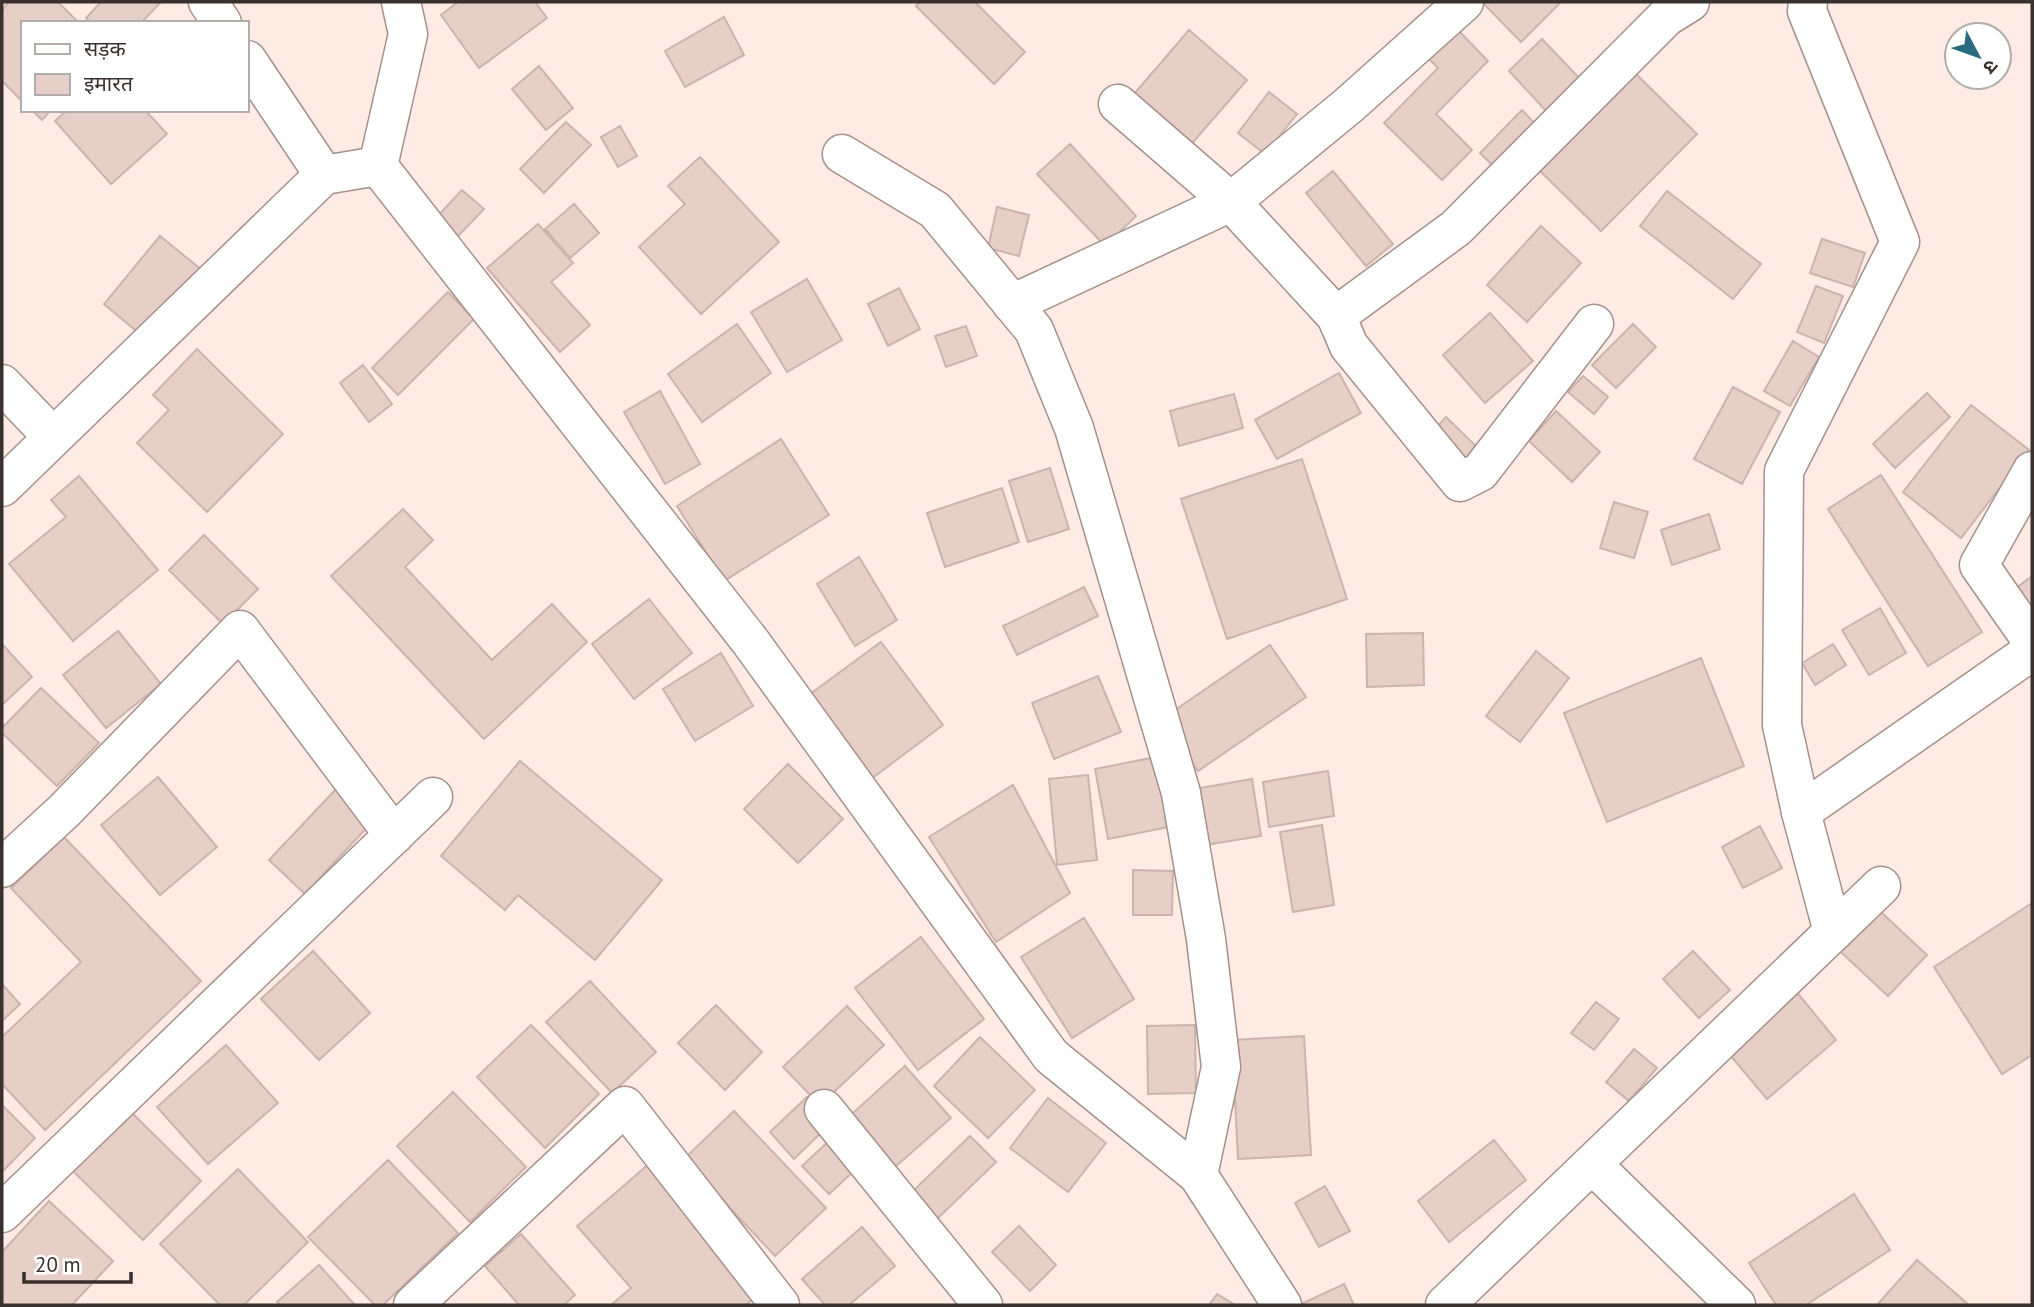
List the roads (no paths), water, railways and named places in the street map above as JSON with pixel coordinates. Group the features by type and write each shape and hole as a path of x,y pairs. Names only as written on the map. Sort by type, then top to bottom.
{"street":[{"path":"208,2 221,21"},
{"path":"378,166 408,34 401,2"},
{"path":"1013,304 1231,202 1349,105 1464,2"},
{"path":"1336,316 1456,228 1666,17 1690,2"},
{"path":"1808,2 1807,12 1900,242 1784,471 1782,725 1801,812 1833,932"},
{"path":"248,61 324,175"},
{"path":"1118,104 1231,202 1336,316 1349,346 1460,482 1480,472 1594,324"},
{"path":"842,154 935,210 1034,330 1074,429 1181,793 1206,939 1221,1067 1198,1175"},
{"path":"2,486 324,175 378,166"},
{"path":"378,166 750,641 1052,1056 1198,1175 1282,1305"},
{"path":"2,384 52,436"},
{"path":"2032,471 1979,565 2032,641"},
{"path":"2,868 64,811 240,630 394,835"},
{"path":"1801,812 2032,651"},
{"path":"2,1213 433,797"},
{"path":"1445,1305 1881,886"},
{"path":"413,1305 625,1106 780,1305"},
{"path":"824,1109 983,1305"},
{"path":"1593,1165 1736,1305"}]}
